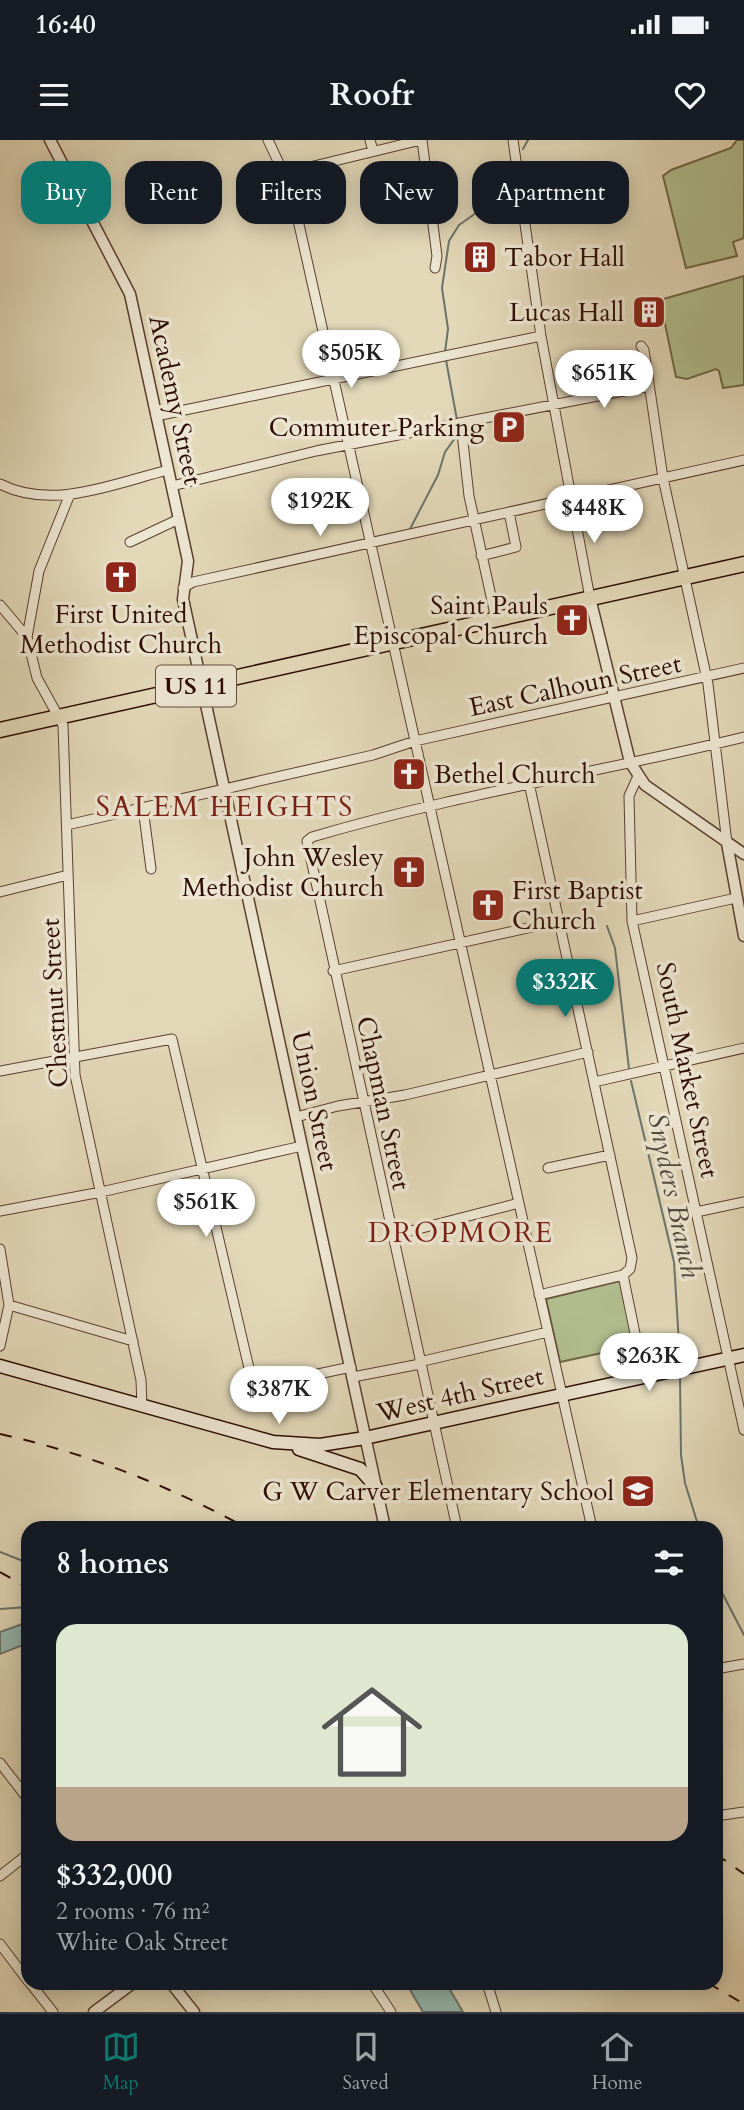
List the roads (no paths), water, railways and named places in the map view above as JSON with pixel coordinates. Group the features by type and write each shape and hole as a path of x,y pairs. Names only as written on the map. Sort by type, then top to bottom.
{"main road":[{"name":"US 11","path":"0,730 744,564"},
{"name":"West 4th Street","path":"0,1366 289,1445 320,1445 365,1438 744,1355"},
{"path":"289,1445 360,1469 376,1487"}],"street":[{"name":"Academy Street","path":"50,140 125,280 188,561 183,588 201,685"},
{"path":"268,140 279,161"},
{"path":"370,140 373,151"},
{"path":"333,161 422,140 436,256 435,268"},
{"path":"513,140 541,336 569,498 629,762 638,776 660,797 744,854"},
{"path":"297,224 462,942 590,1521"},
{"path":"156,416 541,336"},
{"path":"640,346 644,350 663,478 707,677 727,842 744,936"},
{"path":"172,486 649,386"},
{"path":"461,425 473,520 496,619"},
{"path":"183,588 192,583 744,460"},
{"path":"0,484 31,495 70,494 168,470"},
{"path":"60,717 37,678 27,636 39,571 70,494"},
{"path":"481,556 516,547 509,512"},
{"path":"130,542 179,519"},
{"path":"0,604 27,636"},
{"name":"East Calhoun Street","path":"66,825 373,755 415,741 744,668"},
{"name":"Union Street","path":"201,685 383,1521"},
{"name":"Chestnut Street","path":"60,717 63,725 73,1057 133,1341 142,1406"},
{"path":"430,806 744,737"},
{"name":"South Market Street","path":"638,776 629,796 632,921 744,1430"},
{"path":"529,783 631,1249 631,1267 623,1275 539,1295"},
{"name":"Chapman Street","path":"430,806 312,837 306,845 455,1521"},
{"path":"144,808 151,869"},
{"path":"0,892 68,875"},
{"path":"632,921 736,898"},
{"path":"333,971 559,921"},
{"path":"0,1071 172,1039 251,1378 258,1385 419,1363 548,1332"},
{"path":"594,1082 744,1048"},
{"path":"296,1117 588,1052"},
{"path":"0,1211 101,1192 302,1146"},
{"path":"548,1168 610,1155"},
{"path":"696,1212 744,1202"},
{"path":"391,1236 519,1203"},
{"path":"0,1249 9,1305 0,1346"},
{"path":"623,1275 643,1377"},
{"path":"9,1305 133,1341"},
{"path":"723,1668 744,1664"},
{"path":"0,1763 21,1790"},
{"path":"723,1815 743,1812"},
{"path":"0,1876 21,1860"},
{"path":"0,1944 21,1972"},
{"path":"35,1990 52,2012"},
{"path":"94,2012 124,1990"},
{"path":"177,1990 194,2012"},
{"path":"377,1990 391,2012"},
{"path":"488,1990 496,2012"}],"water":[{"path":"21,1624 21,1646 0,1654 0,1632"},
{"path":"410,1990 450,1990 463,2012 423,2012"}],"waterway":[{"path":"523,149 528,140"},
{"path":"445,352 448,329 442,288 449,241 459,225 472,216"},
{"path":"446,360 457,420"},
{"path":"410,529 438,475 445,452 458,434"},
{"name":"Snyders Branch","path":"607,926 615,948 629,1069"},
{"name":"Snyders Branch","path":"631,1081 674,1262 680,1360"},
{"name":"Snyders Branch","path":"680,1377 681,1455 685,1483 697,1521"},
{"path":"0,1552 21,1560"},
{"name":"Snyders Branch","path":"723,1594 744,1635"},
{"path":"0,1609 21,1608"}],"railway":[{"path":"0,1434 127,1472 233,1521"},
{"path":"0,1572 21,1584"},
{"path":"723,1859 744,1874"},
{"path":"720,1990 744,2004"}],"place":[{"name":"Tabor Hall","path":"480,257"},
{"name":"Lucas Hall","path":"649,312"},
{"name":"Commuter Parking","path":"509,427"},
{"name":"First United Methodist Church","path":"121,577"},
{"name":"Saint Pauls Episcopal Church","path":"572,620"},
{"name":"Bethel Church","path":"409,774"},
{"name":"John Wesley Methodist Church","path":"409,872"},
{"name":"First Baptist Church","path":"488,905"},
{"name":"G W Carver Elementary School","path":"638,1491"}],"district":[{"name":"SALEM HEIGHTS","path":"225,806"},
{"name":"DROPMORE","path":"461,1232"}]}
